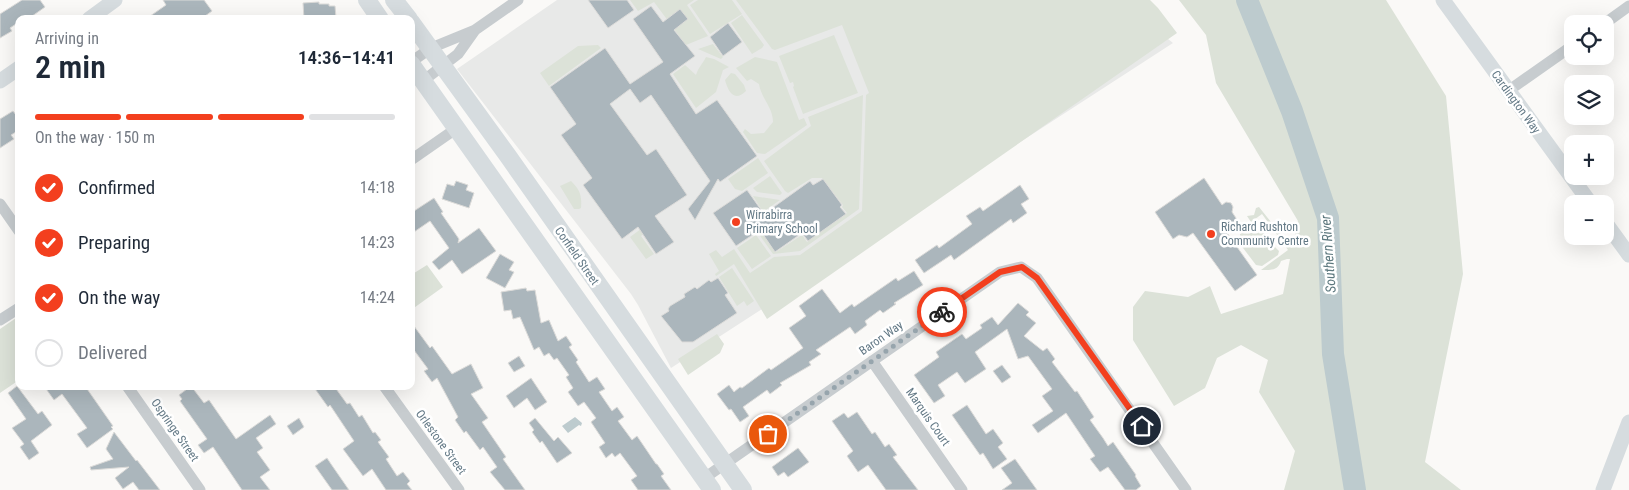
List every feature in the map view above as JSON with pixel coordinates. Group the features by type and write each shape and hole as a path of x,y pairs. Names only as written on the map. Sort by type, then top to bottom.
{"main road":[{"path":"367,0 377,15"},
{"path":"394,0 406,15"},
{"name":"Corfield Street","path":"415,27 742,490"},
{"name":"Corfield Street","path":"415,69 708,484"}],"street":[{"path":"94,15 115,0"},
{"path":"415,60 431,48 475,30 518,0"},
{"name":"Cardington Way","path":"1443,0 1584,195"},
{"path":"1614,17 1629,6"},
{"path":"423,80 458,54 475,30"},
{"path":"1508,92 1564,52"},
{"path":"0,81 15,71"},
{"path":"415,157 457,128"},
{"path":"0,204 15,225"},
{"path":"1614,234 1629,255"},
{"name":"Baron Way","path":"708,484 725,464 1000,272 1022,267 1037,278 1186,490"},
{"path":"0,320 15,311"},
{"name":"Marquis Court","path":"872,361 962,490"},
{"name":"Ospringe Street","path":"130,390 200,490"},
{"name":"Orlestone Street","path":"387,390 459,490"},
{"path":"1603,490 1629,422"}],"shaded area":[{"name":"Wirrabirra Primary School","path":"557,0 1120,0 1173,43 671,368 631,294 457,69"},
{"path":"630,0 694,0 687,5 708,36 686,45 654,2 638,11"},
{"path":"698,0 732,0 742,14 710,34 690,5"},
{"path":"736,0 1150,0 1177,33 767,319 734,264 716,276 715,274 719,271 709,254 716,250 722,257 734,249 750,273 774,257 800,255 862,211 866,95 869,93 842,25 775,50 772,49"},
{"path":"1179,0 1386,0 1446,96 1463,274 1425,462 1461,490 1284,490 1295,451 1259,392 1268,360 1241,345 1217,358 1205,388 1174,406 1133,340 1133,307 1145,291 1188,297 1210,286 1221,314 1283,294 1290,259 1281,261 1278,267 1273,269 1261,270 1288,250 1262,214 1251,222 1247,216 1254,215 1256,208 1259,207 1292,248 1298,221 1216,83 1206,35"},
{"path":"742,15 764,45 752,54 731,23"},
{"path":"834,35 858,93 803,114 793,82 790,83 779,56"},
{"path":"713,44 723,57 721,59 698,49"},
{"path":"598,45 601,48 549,86 540,73 578,46"},
{"path":"706,57 729,67 723,70 716,92 696,108 673,74 685,65 696,75"},
{"path":"755,57 777,62 799,120 804,118 807,125 765,154 757,153 743,132 745,129 751,134 764,133 773,122 771,112 759,84 751,79 747,81 736,68"},
{"path":"731,73 735,74 744,85 746,91 738,96 732,94 725,80"},
{"path":"863,95 859,209 800,251 773,254 758,233 771,224 775,229 765,237 776,252 802,235 807,242 847,213 822,178 812,178 788,193 764,161 811,126 808,117"},
{"path":"758,158 768,173 742,191 735,189 728,179"},
{"path":"770,176 782,193 780,195 757,192 753,188"},
{"path":"571,181 581,196 581,208 579,209 574,209 560,186"},
{"path":"753,196 780,200 763,212"},
{"path":"1256,223 1259,224 1267,239 1279,251 1278,255 1262,266 1256,265 1240,244 1240,234"},
{"path":"645,226 648,230 641,236 654,254 646,259 630,237"},
{"path":"756,235 771,256 752,269 737,248"},
{"path":"427,265 443,287 415,307 415,272"},
{"path":"732,268 754,301 747,306 744,301 737,306 719,277"},
{"path":"15,319 15,383 0,393 0,329"},
{"path":"717,334 724,344 720,353 688,375 678,359"},
{"path":"575,417 582,423 581,426 579,425 568,433 562,426"}],"building":[{"path":"22,0 40,0 45,7 34,15 15,15 15,25 10,28 12,31 0,38 0,14"},
{"path":"163,0 204,0 212,11 206,15 152,15 166,5"},
{"path":"588,0 627,0 634,10 608,28"},
{"path":"319,2 319,4 335,6 336,15 304,15 303,3"},
{"path":"651,6 663,22 680,9 688,19 674,30 695,56 670,74 696,114 717,100 757,156 720,182 718,179 695,220 688,209 710,181 651,95 640,103 630,89 610,104 647,155 656,149 687,195 655,216 674,242 656,254 638,227 622,239 583,185 592,178 561,135 576,124 550,87 605,48 630,84 663,62 633,19"},
{"path":"728,23 742,42 723,56 710,37"},
{"path":"13,111 15,114 15,132 11,135 14,139 0,148 0,119"},
{"name":"Richard Rushton Community Centre","path":"1204,178 1222,205 1226,202 1231,203 1233,207 1232,212 1238,221 1225,230 1257,275 1235,291 1193,233 1187,237 1179,235 1173,239 1155,212"},
{"path":"823,179 842,205 840,207 846,214 808,241 802,233 775,252 760,230 736,246 713,213 747,190 764,214 810,181 813,185"},
{"path":"456,181 468,185 466,190 474,193 469,208 442,199 447,184 454,186"},
{"path":"1020,185 1029,199 1021,204 1027,213 1013,223 1011,219 954,260 951,255 924,273 915,260 937,245 939,248 972,224 966,216 980,207 983,211"},
{"path":"434,198 443,212 441,213 459,239 458,243 479,228 496,251 462,274 452,260 439,270 432,262 449,248 430,221 415,231 415,210"},
{"path":"500,254 514,262 509,270 514,272 505,288 486,278"},
{"path":"914,271 923,285 894,303 896,304 883,313 880,310 865,321 867,325 855,334 850,327 816,350 821,354 809,362 811,365 780,383 782,385 770,394 767,390 743,407 749,416 740,422 717,394 729,385 734,392 740,387 742,388 769,368 771,370 803,348 789,328 806,316 799,306 822,289 840,313 852,304 854,307 896,278 898,281"},
{"path":"718,278 728,293 725,295 737,313 693,342 682,342 661,316 669,311 670,306 685,297 684,294 695,287 697,289 709,280 711,282"},
{"path":"526,288 527,291 535,290 541,323 549,320 558,341 566,336 572,345 569,347 578,360 576,362 589,382 597,377 605,389 599,392 612,411 617,407 624,417 618,421 632,440 637,436 664,474 661,476 671,490 638,490 631,480 637,476 620,453 615,457 612,453 606,458 599,447 605,443 591,422 596,418 584,402 578,406 568,392 573,388 566,377 569,375 557,358 554,360 549,353 544,356 539,347 534,350 520,317 513,319 511,310 504,311 501,292"},
{"path":"1018,303 1029,312 1026,315 1036,323 1024,336 1043,351 1047,348 1055,359 1052,362 1075,392 1077,391 1094,417 1090,420 1108,446 1113,442 1136,475 1141,486 1136,490 1125,490 1108,467 1100,472 1090,459 1095,456 1066,413 1038,433 1032,425 1053,411 1042,396 1052,389 1028,356 1018,359 1007,329 975,352 986,369 965,383 957,372 938,385 945,396 934,403 914,375 939,357 936,352 962,334 966,339 982,328 980,325 992,317 998,325"},
{"path":"415,327 430,348 432,346 452,374 471,364 483,388 471,394 488,418 482,422 506,457 503,459 525,490 505,490 490,472 497,467 483,447 480,450 466,431 464,433 455,420 458,417 437,378 432,382 424,371 428,369 415,351"},
{"path":"519,356 525,366 514,372 508,363"},
{"path":"1002,365 1011,377 1002,383 993,371"},
{"path":"531,378 547,402 535,410 527,398 514,408 506,396"},
{"path":"15,388 15,390 20,390 38,414 42,411 52,425 31,441 39,453 29,460 20,447 24,444 12,428 26,419 8,393"},
{"path":"47,390 88,390 113,426 111,427 113,429 87,448 77,434 87,428 62,394 54,400"},
{"path":"186,390 194,390 204,403 209,400 236,439 270,415 276,424 256,438 263,448 257,452 270,470 260,477 270,490 242,490 213,447 204,453 198,445 207,439 180,401 182,399 179,395"},
{"path":"316,390 337,390 347,404 350,403 359,417 362,415 373,433 375,432 381,440 378,442 389,457 386,459 397,476 403,472 410,481 407,484 412,490 386,490 372,469 363,476 343,449 354,441 330,405 328,407"},
{"path":"967,405 986,434 993,429 1003,443 998,447 1007,459 993,469 983,453 980,455 952,415"},
{"path":"857,412 872,434 875,432 885,447 889,444 897,455 893,457 918,490 886,490 868,465 858,472 847,456 853,451 832,421 844,413 848,418"},
{"path":"299,418 304,427 293,435 287,426"},
{"path":"535,418 554,441 558,437 572,453 557,463 542,441 540,443 532,432 534,430 529,423"},
{"path":"114,432 160,490 139,490 133,482 123,489 115,478 129,467 91,470 90,467 113,459 106,449"},
{"path":"798,448 809,462 788,477 784,472 778,476 772,467"},
{"path":"327,458 349,490 332,490 315,466"},
{"path":"1015,459 1037,490 1002,490 1012,483 1001,468"}],"waterway":[{"name":"Southern River","path":"1247,0 1292,111 1328,218 1333,354 1355,490"}],"way so far":[{"path":"768,434 942,312"}],"place":[{"name":"Wirrabirra Primary School","path":"736,222"},
{"name":"Richard Rushton Community Centre","path":"1211,234"}],"route":[{"path":"942,312 1000,272 1022,267 1037,278 1142,426"}]}
